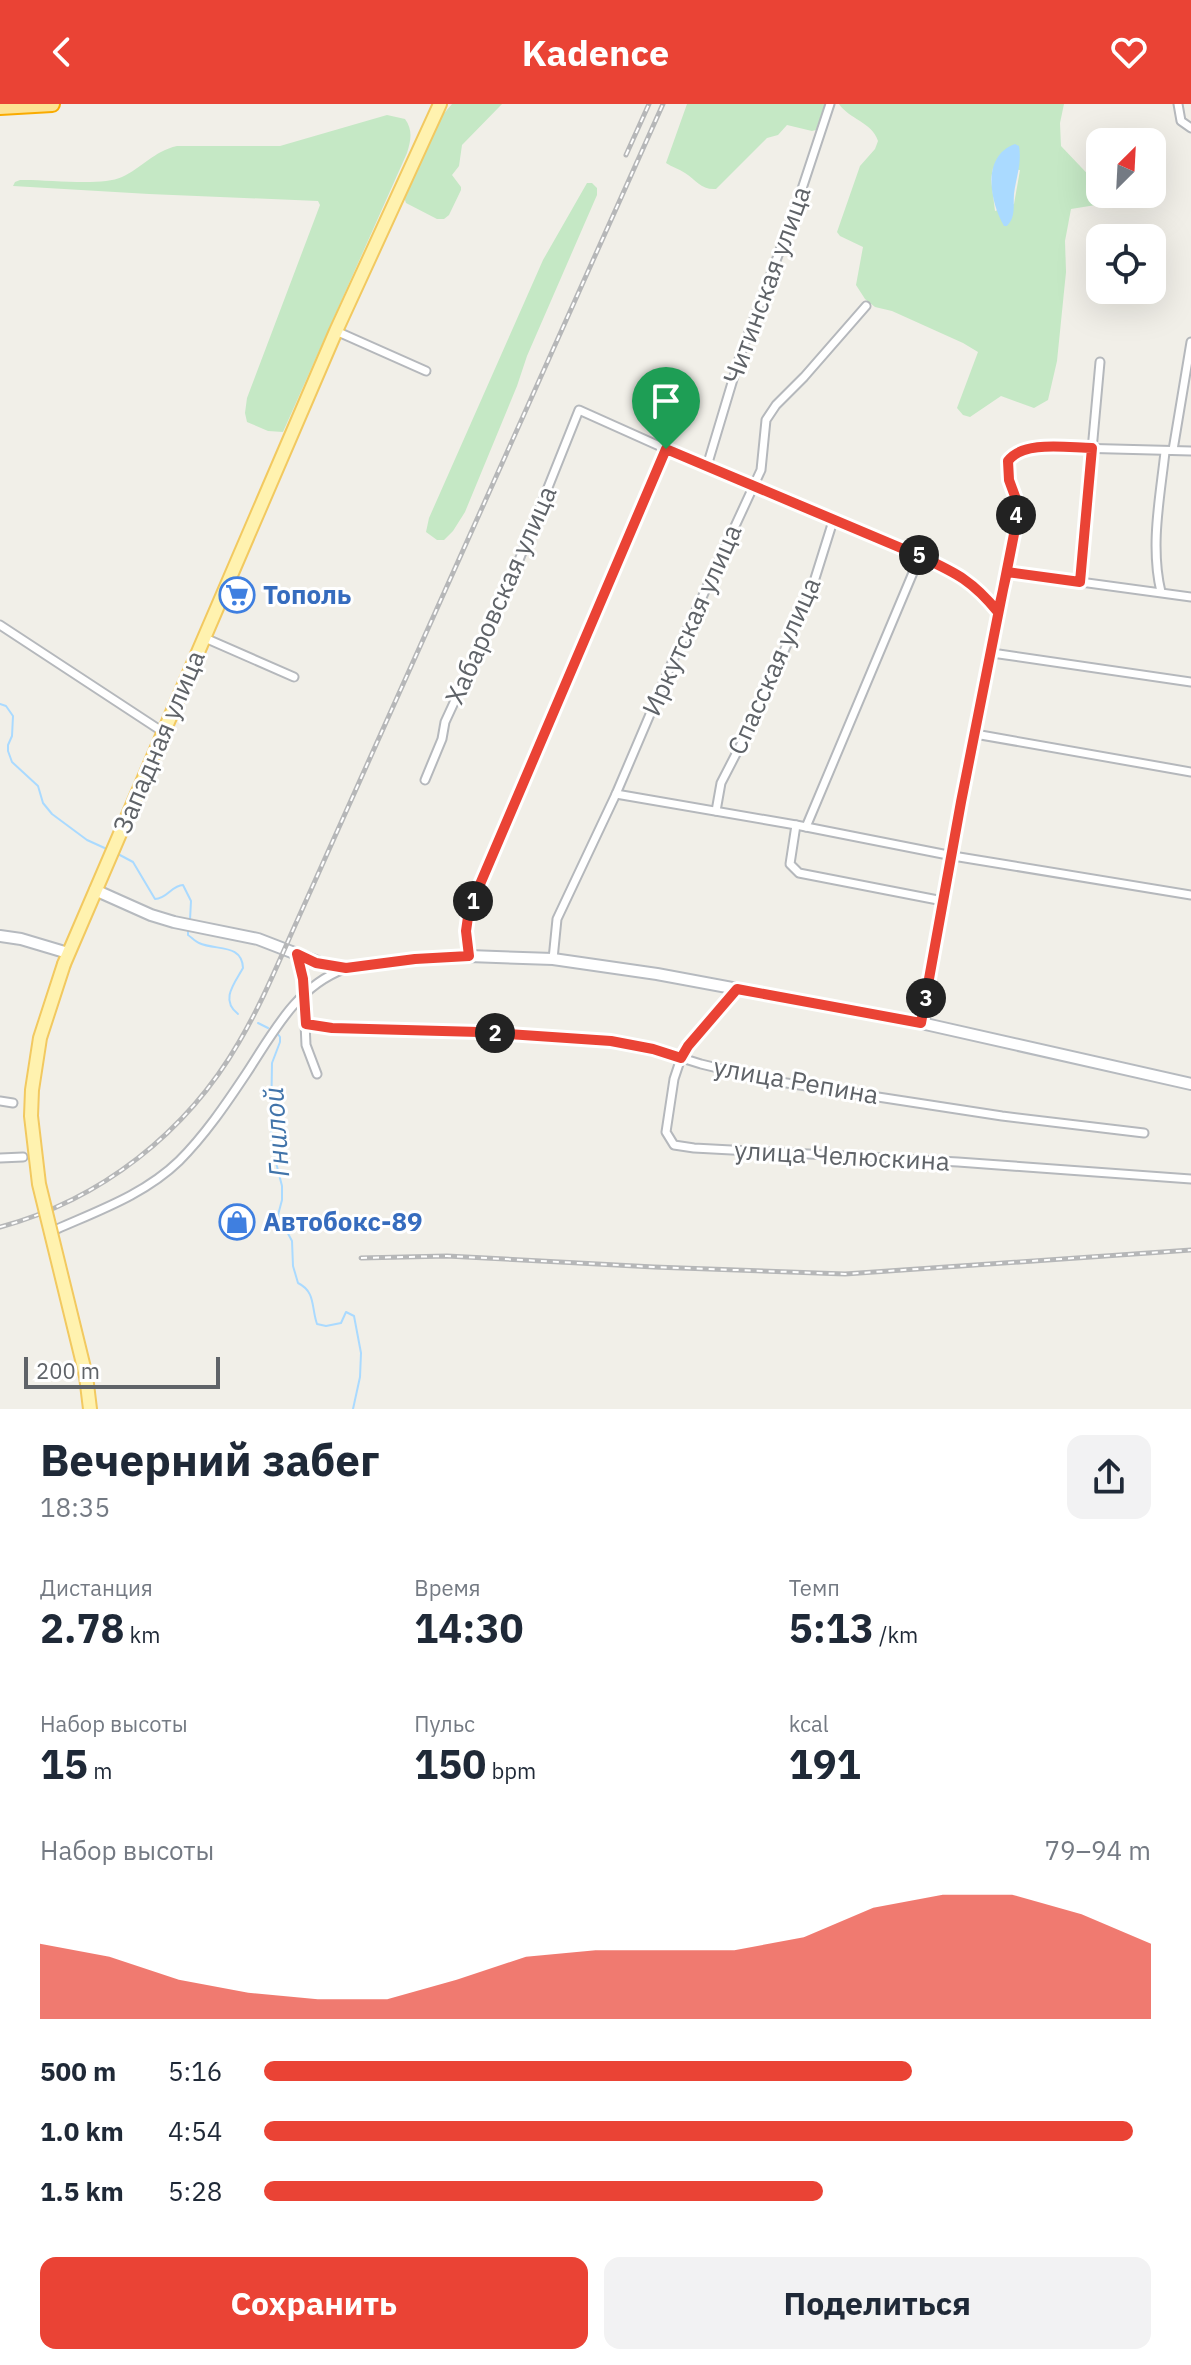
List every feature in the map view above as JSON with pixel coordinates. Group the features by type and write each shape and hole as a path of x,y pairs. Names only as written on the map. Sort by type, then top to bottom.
{"highway":[{"path":"0,107 52,104"}],"main road":[{"name":"Западная улица","path":"90,1409 86,1376 39,1184 31,1116 40,1038 66,959 95,890 336,331 440,104"},
{"path":"95,890 151,915 258,939 316,963 346,968 469,956 553,959 921,1023 1191,1084"},
{"path":"0,936 21,939 66,959"}],"street":[{"name":"Читинская улица","path":"707,466 740,356 794,213 830,104"},
{"path":"1178,104 1181,121 1191,128"},
{"name":"Иркутская улица","path":"553,959 557,919 761,470 766,420 866,306"},
{"path":"336,331 426,371"},
{"path":"1161,592 1155,543 1169,451 1191,342"},
{"path":"1080,582 1100,362"},
{"name":"Хабаровская улица","path":"425,780 442,739 445,722 513,575 579,410 666,449"},
{"path":"921,1023 1016,524 1016,499 1007,468 1008,461 1013,454 1037,447 1191,451"},
{"path":"469,956 466,931 469,910 666,449 962,576 998,612"},
{"name":"Спасская улица","path":"716,811 721,783 753,721 812,588 833,521"},
{"path":"806,827 920,556"},
{"path":"1007,572 1191,597"},
{"path":"0,625 163,732"},
{"path":"205,638 294,677"},
{"path":"992,653 1190,682 1191,671"},
{"path":"975,734 1191,772"},
{"path":"616,794 953,856 1191,895"},
{"path":"796,825 790,864 799,873 943,901"},
{"path":"297,954 303,979 306,1045 317,1074"},
{"path":"57,1229 127,1198 167,1173 213,1121 275,1028 304,994 327,975 346,968"},
{"name":"улица Челюскина","path":"737,989 681,1058 674,1079 666,1132 669,1141 679,1147 958,1162 1191,1179"},
{"name":"улица Репина","path":"306,1024 332,1028 599,1039 653,1049 767,1080 989,1114 1144,1133"},
{"path":"0,1101 13,1103"},
{"path":"0,1158 23,1157"}],"green space":[{"path":"452,104 502,104 462,145 459,166 452,175 461,190 449,215 437,219 406,203 404,197 440,118"},
{"path":"687,104 825,104 816,130 787,125 778,135 767,138 716,189 711,189 666,163"},
{"path":"839,104 1064,104 1060,123 1061,146 1086,172 1086,207 1071,209 1065,241 1066,272 1057,361 1048,400 1034,408 1001,396 970,417 963,415 957,408 978,352 892,311 875,307 865,299 856,285 863,247 837,232 860,166 878,141 871,129","holes":["993,168 1020,170 1014,204 995,211 991,179"]},
{"path":"387,115 405,119 410,144 283,432 268,431 247,422 247,398 320,205 318,201 13,186 20,180 113,180 177,146 280,146"},
{"path":"587,183 597,188 597,195 527,356 465,512 444,540 437,540 426,532 429,518 543,260"}],"water":[{"path":"1015,144 1019,146 1020,159 1014,211 1010,223 1004,226 992,193 993,169 1004,150"}],"waterway":[{"name":"Гнилой","path":"0,704 6,706 13,716 12,736 8,745 12,762 38,786 43,803 52,814 87,840 109,850"},
{"name":"Гнилой","path":"118,854 133,862 155,899 183,885 191,901 190,920"},
{"name":"Гнилой","path":"188,930 188,935 198,942 233,951 242,960 243,968 229,998 238,1014"},
{"name":"Гнилой","path":"258,1023 268,1028"},
{"name":"Гнилой","path":"277,1033 280,1042 272,1063 271,1124 272,1147 282,1186 278,1215 292,1241 293,1266 298,1283 310,1295 317,1324 341,1323 346,1312 354,1316 361,1353 360,1377 353,1409"}],"railway":[{"path":"626,155 649,104"},
{"path":"0,1227 73,1199 138,1158 194,1105 239,1042 277,967 663,104"},
{"path":"361,1258 447,1256 845,1274 1191,1250"}],"place":[{"name":"Тополь","path":"237,595"},
{"name":"Автобокс-89","path":"237,1222"}],"route":[{"path":"666,449 469,910 466,931 469,956 346,968 316,963 297,954 303,979 306,1024 332,1028 479,1032 611,1041 681,1058 737,989 921,1023 961,802 992,653 998,612 1016,524 1016,499 1009,480 1008,461 1013,454 1037,447 1092,448 1080,582 1007,572 998,612 962,576 666,449"}]}
